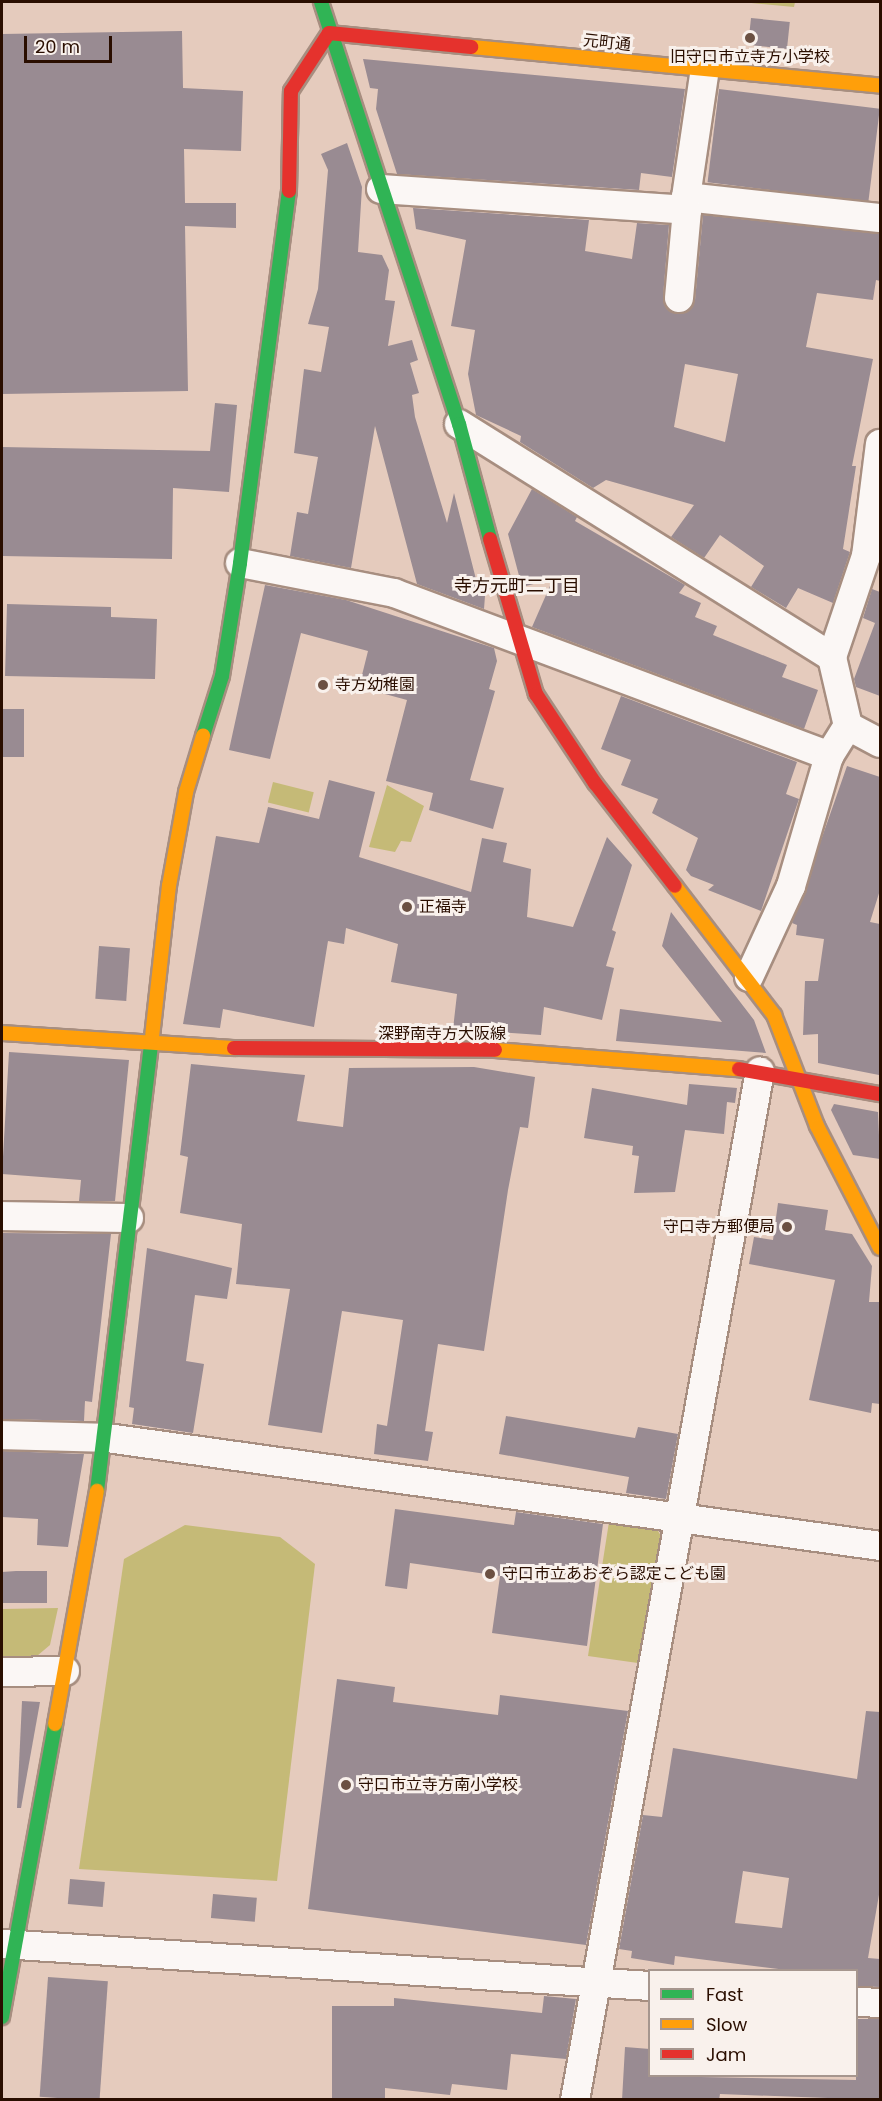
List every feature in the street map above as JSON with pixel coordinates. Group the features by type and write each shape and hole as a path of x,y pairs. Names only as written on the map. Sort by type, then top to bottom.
{"street":[{"path":"321,2 329,33 459,424 517,642 536,694 595,783 749,977 774,1015 796,1076 839,1175 880,1248"},
{"path":"2,2017 9,1944 64,1671 107,1437 129,1218 186,792 222,676 240,563 290,187 291,91 329,33"},
{"name":"元町通","path":"329,33 880,86"},
{"path":"679,298 687,203 705,69"},
{"path":"381,189 687,203 880,218"},
{"path":"459,424 832,657"},
{"path":"749,977 791,886 829,756 848,726 832,657 873,557 880,444"},
{"path":"240,563 394,593 517,642 829,756"},
{"path":"848,726 880,743"},
{"name":"深野南寺方大阪線","path":"2,1033 265,1050 475,1048 760,1071 796,1076 880,1094"},
{"path":"576,2100 684,1520 760,1071"},
{"path":"2,1216 129,1218"},
{"path":"2,1435 107,1437 880,1546"},
{"path":"2,1672 64,1671"},
{"path":"9,1944 648,1986"},
{"path":"858,2002 880,2003"}],"shaded area":[{"path":"741,2 795,2 794,7"},
{"path":"273,782 314,792 309,813 268,802"},
{"path":"387,785 424,806 411,842 401,841 395,852 369,847"},
{"path":"609,1522 658,1531 664,1541 645,1664 588,1656"},
{"path":"185,1525 280,1537 315,1564 277,1881 79,1869 124,1559"},
{"path":"58,1608 50,1645 31,1661 2,1660 2,1609"}],"building":[{"path":"751,18 790,22 787,49 748,45"},
{"path":"182,31 183,88 243,91 241,151 184,149 185,203 236,203 236,228 185,226 188,391 2,394 2,34"},
{"path":"363,59 685,89 672,177 641,173 639,190 397,174 376,109 378,89 370,88"},
{"path":"719,89 880,109 868,202 708,182"},
{"path":"347,143 362,187 358,252 382,255 389,270 385,300 395,301 388,346 412,340 418,360 410,363 419,393 412,395 415,417 447,523 454,493 478,587 481,581 485,596 484,609 417,584 375,426 351,568 290,556 297,512 308,514 318,457 294,453 304,369 321,372 329,327 308,324 318,289 328,170 321,154"},
{"path":"413,208 589,220 585,251 632,259 637,223 669,225 663,297 669,311 678,314 695,300 703,215 880,234 880,281 876,280 873,300 817,293 806,347 873,359 852,466 856,466 843,549 850,552 833,603 798,588 786,608 751,587 764,566 720,535 704,558 671,537 694,505 606,480 593,488 520,442 521,436 476,415 468,374 475,330 451,326 466,240 416,229","holes":["685,364 738,374 725,442 674,427"]},
{"path":"215,403 237,405 229,492 173,488 172,559 2,556 2,447 210,451"},
{"path":"532,489 577,517 575,521 685,585 679,593 701,603 695,617 717,626 713,635 787,665 782,677 818,690 804,729 532,627 553,579 522,587 508,534"},
{"path":"265,585 346,600 494,648 497,661 489,689 495,691 470,780 504,788 493,829 429,810 433,793 386,781 407,700 359,687 368,651 301,633 270,759 229,750"},
{"path":"872,589 880,592 880,696 856,687 854,679 875,623 863,618"},
{"path":"7,604 111,607 111,617 157,619 155,679 5,676"},
{"path":"621,696 797,762 786,794 799,799 761,911 708,890 714,885 691,876 686,870 698,838 652,813 658,799 621,785 631,760 601,749"},
{"path":"2,709 24,709 24,757 2,757"},
{"path":"847,766 880,777 880,890 870,922 880,924 879,1075 818,1063 818,1034 803,1035 805,981 818,981 824,939 796,935 797,925 792,923"},
{"path":"329,780 375,792 359,857 471,892 482,838 507,843 503,862 531,869 527,917 573,927 607,837 632,865 612,930 616,932 606,966 614,968 602,1020 544,1007 541,1035 453,1029 457,994 391,982 398,944 346,928 344,944 328,941 314,1027 223,1009 220,1028 183,1024 216,836 259,843 268,807 319,819"},
{"path":"671,912 754,1020 766,1053 616,1041 620,1009 722,1022 662,946"},
{"path":"99,946 130,948 126,1001 95,999"},
{"path":"9,1052 129,1060 115,1201 79,1201 81,1180 2,1174"},
{"path":"191,1064 305,1075 297,1121 343,1127 349,1068 474,1067 535,1077 528,1128 520,1127 508,1190 484,1351 438,1344 425,1431 433,1432 428,1461 374,1454 377,1424 387,1426 403,1320 342,1311 322,1433 268,1425 290,1289 236,1284 242,1224 180,1213 188,1157 180,1155"},
{"path":"689,1084 737,1088 735,1103 727,1102 724,1134 685,1130 675,1192 634,1193 639,1156 632,1155 633,1146 584,1138 592,1088 687,1105"},
{"path":"834,1104 878,1112 880,1159 853,1155 831,1110"},
{"path":"778,1203 828,1210 825,1230 852,1234 872,1266 869,1302 880,1302 880,1404 872,1403 871,1413 809,1400 835,1280 749,1264 754,1237 773,1240"},
{"path":"2,1233 111,1234 92,1402 85,1401 84,1421 2,1419"},
{"path":"147,1248 232,1268 227,1299 195,1295 186,1361 204,1364 193,1433 132,1424 134,1408 129,1407"},
{"path":"506,1416 635,1438 638,1427 678,1434 666,1499 626,1493 629,1477 499,1454"},
{"path":"2,1451 84,1454 68,1547 37,1545 38,1519 2,1517"},
{"name":"守口市立あおぞら認定こども園","path":"395,1509 514,1525 516,1512 603,1524 587,1646 492,1633 500,1576 410,1563 407,1589 385,1586"},
{"path":"47,1571 47,1603 2,1603 2,1572"},
{"path":"337,1679 395,1687 393,1702 498,1715 500,1695 628,1711 586,1945 308,1909"},
{"path":"22,1701 40,1702 21,1808 17,1808"},
{"path":"866,1711 880,1712 880,1889 868,1958 880,1959 880,1987 858,1986 858,1969 779,1969 675,1956 674,1965 631,1958 632,1951 619,1949 643,1815 662,1817 673,1748 857,1779","holes":["743,1871 789,1878 782,1928 735,1923"]},
{"path":"70,1879 105,1882 103,1907 68,1904"},
{"path":"213,1894 257,1898 255,1922 211,1918"},
{"path":"48,1977 108,1981 100,2100 40,2097"},
{"path":"544,1996 576,1999 566,2059 511,2054 507,2090 452,2084 450,2095 385,2088 385,2100 332,2100 332,2006 394,2006 394,1998 542,2013"},
{"path":"858,2019 880,2019 880,2100 720,2094 719,2100 622,2100 625,2047 648,2049 648,2077 856,2080 858,2077"}],"traffic: fast":[{"path":"321,2 459,424 490,539"},
{"path":"203,736 222,676 240,563 289,191"},
{"path":"97,1491 152,1037"},
{"path":"2,2017 55,1724"}],"traffic: slow":[{"path":"471,47 880,86"},
{"path":"152,1037 169,886 186,792 203,736"},
{"path":"675,886 774,1015 817,1126 880,1248"},
{"path":"2,1033 234,1048"},
{"path":"495,1050 739,1069"},
{"path":"55,1724 97,1491"}],"traffic: jam":[{"path":"289,191 291,91 329,33 471,47"},
{"path":"490,539 536,694 595,783 675,886"},
{"path":"234,1048 495,1050"},
{"path":"739,1069 880,1094"}],"place":[{"name":"旧守口市立寺方小学校","path":"750,38"},
{"name":"寺方幼稚園","path":"323,685"},
{"name":"正福寺","path":"407,907"},
{"name":"守口寺方郵便局","path":"787,1227"},
{"name":"守口市立あおぞら認定こども園","path":"490,1574"},
{"name":"守口市立寺方南小学校","path":"346,1785"}],"district":[{"name":"寺方元町二丁目","path":"517,586"}]}
